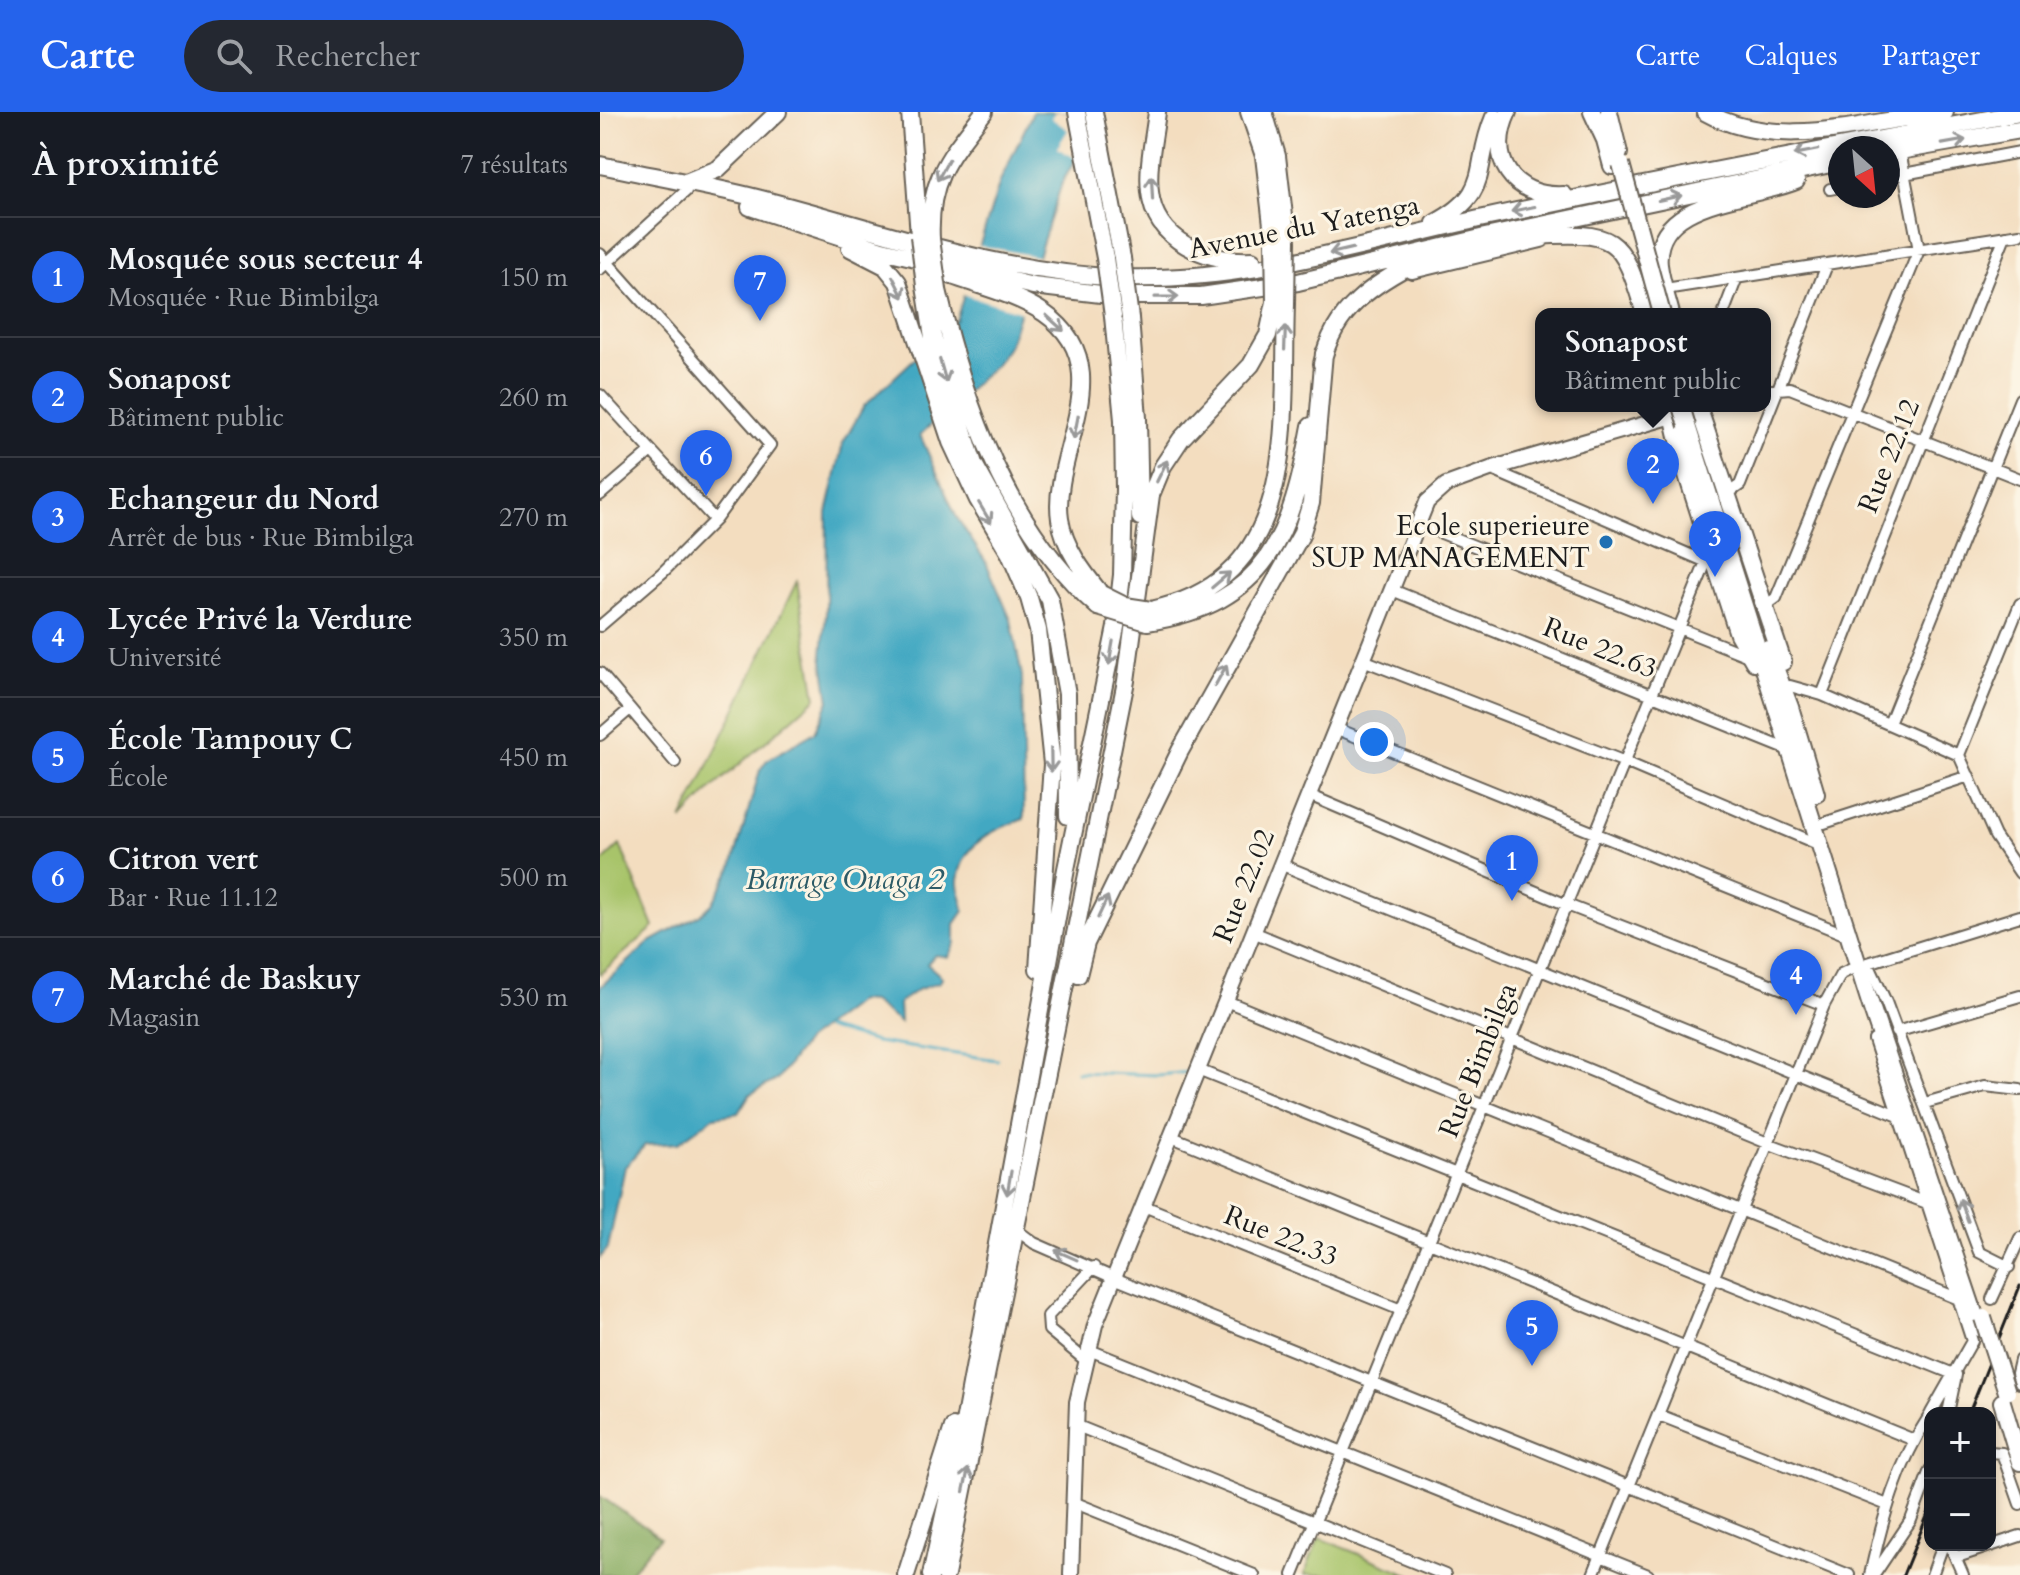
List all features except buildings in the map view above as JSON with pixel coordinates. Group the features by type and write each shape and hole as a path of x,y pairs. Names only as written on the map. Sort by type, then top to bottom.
{"main road":[{"path":"754,138 778,112"},
{"path":"686,187 718,169 790,112"},
{"path":"910,112 932,288 933,337 947,411 963,472 1010,554 1029,598 1038,630 1048,705 1052,764 1039,961 1021,1064 1018,1133"},
{"path":"925,237 939,171 984,112"},
{"path":"1077,112 1114,258"},
{"path":"1094,112 1121,317 1138,418 1140,574"},
{"path":"1157,112 1150,192 1157,219 1182,243 1204,256 1237,261 1301,259"},
{"path":"1249,112 1264,156 1280,241"},
{"path":"1149,616 1214,587 1242,562 1263,530 1276,485 1280,241 1277,156 1264,112"},
{"path":"1417,232 1470,201 1479,181 1496,112"},
{"path":"1508,112 1499,131 1499,154 1508,172 1520,184 1532,191 1555,195 1606,192"},
{"path":"1592,112 1617,165 1660,308"},
{"path":"1606,112 1614,131 1617,165 1653,308"},
{"path":"1705,112 1719,120 1765,132 1816,133 1945,112"},
{"name":"Avenue du Yatenga","path":"1035,278 1186,276 1301,259 1606,192 2020,113"},
{"path":"1900,151 2020,130"},
{"name":"Avenue du Yatenga","path":"600,165 686,187 882,250 969,270 1035,278 1118,296 1201,296 1298,282 1485,237 1828,165"},
{"path":"1670,308 1659,263 1661,247 1685,213 1792,183 1828,167"},
{"name":"Avenue du Yatenga","path":"600,175 758,198 969,270"},
{"path":"813,228 885,266 898,282 921,353 947,411 1040,577 1057,627 1067,694 1070,770 1066,869"},
{"path":"932,288 965,392 996,470 1043,543 1079,590 1099,600 1149,616 1181,617 1212,607 1234,593 1281,536 1295,504 1324,353 1337,324 1353,302 1384,279 1421,260 1485,237 1558,234 1597,238 1619,248 1630,262 1643,308"},
{"path":"1384,279 1558,234"},
{"path":"969,270 1064,330 1076,350 1080,383 1078,424 1062,480 1060,518 1099,600"},
{"path":"946,1575 1018,1231 1126,681 1151,495 1163,466 1181,439 1251,365 1268,335 1280,303"},
{"path":"931,1575 978,1346 1066,869 1106,681 1122,575 1121,317"},
{"path":"1035,1142 1086,943 1187,738 1301,535 1311,503 1315,475 1324,353"},
{"path":"1689,412 1687,475 1711,564 1738,634 1784,709 1791,751 1849,936 1863,964"},
{"path":"1690,412 1755,627 1824,823 1863,964 1978,1329 2010,1392 2020,1436"},
{"path":"1691,412 1727,494 1765,606 1790,686 1784,709"},
{"path":"906,1575 978,1346"},
{"path":"2010,1392 2020,1462"}],"street":[{"path":"1900,175 2020,152"},
{"path":"1765,606 1776,598 1919,250 1905,174 1900,164"},
{"path":"600,626 663,572 715,520 770,445 603,262 686,187"},
{"path":"1665,289 2020,234"},
{"name":"Rue 22.12","path":"1822,695 1921,440 2005,236"},
{"path":"1771,408 1827,265"},
{"path":"1725,308 1736,280"},
{"path":"1771,388 1780,386 1852,411 2020,479"},
{"path":"600,395 715,520"},
{"path":"1889,724 2020,399"},
{"name":"Rue 22.02","path":"1071,1575 1075,1425 1086,1354 1427,502 1437,490 1490,469 1676,412"},
{"path":"1727,494 1740,485 1769,412"},
{"path":"600,495 650,452"},
{"path":"1490,469 1711,564"},
{"path":"1419,524 1753,658"},
{"name":"Rue Bimbilga","path":"1293,1575 1679,629 1711,564"},
{"name":"Rue 22.63","path":"1392,590 1791,751"},
{"path":"1959,755 2020,604"},
{"path":"1363,660 1625,762 1821,845"},
{"path":"600,673 675,762"},
{"path":"1790,686 1822,695 1959,755 1995,836 2020,873"},
{"path":"600,735 630,709"},
{"path":"1335,728 1849,936"},
{"path":"1824,823 1969,776"},
{"path":"1309,795 1567,905 1824,1005"},
{"path":"1280,864 1899,1116"},
{"path":"1593,1575 1799,1075 1824,1005 1841,974 1863,964 2020,916"},
{"path":"1253,932 1770,1144 1927,1203"},
{"path":"1863,964 1896,1032 1925,1103 1979,1252 2009,1267"},
{"path":"1863,964 1872,1033 1959,1299 1978,1329 1956,1375 1935,1407"},
{"path":"1896,1032 2020,996"},
{"path":"1226,1001 1959,1299"},
{"path":"1198,1070 1456,1177 1956,1375"},
{"path":"1925,1103 1985,1086 2020,1090"},
{"path":"1172,1137 1914,1440"},
{"name":"Rue 22.33","path":"1144,1206 1401,1310"},
{"path":"1018,1231 1034,1243 1114,1278 1849,1575"},
{"path":"1992,1299 2020,1238"},
{"path":"1094,1267 1048,1316 1049,1330 1086,1354 1648,1575"},
{"path":"2010,1392 2020,1360"},
{"path":"1949,1407 1956,1375"},
{"path":"1659,1415 1885,1504"},
{"path":"1075,1425 1445,1575"},
{"path":"1872,1575 1885,1504 1924,1425"},
{"path":"1996,1452 2002,1453 2020,1504"},
{"path":"1872,1575 1911,1520 1927,1479"},
{"path":"1073,1502 1254,1575"},
{"path":"1957,1557 2020,1536"},
{"path":"1932,1575 1941,1551"},
{"path":"1954,1551 1963,1575"}],"green space":[{"path":"797,581 816,698 711,789 682,820"},
{"path":"620,845 654,927 600,974 600,864"},
{"path":"600,1496 660,1537 628,1575 600,1575"},
{"path":"1319,1538 1411,1575 1304,1575"}],"water":[{"name":"Barrage Ouaga 2","path":"1033,112 1103,112 1062,183 1009,345 995,365 920,435 956,516 986,562 1011,620 1022,676 1024,819 981,839 966,856 958,880 964,911 955,924 955,943 948,957 935,955 927,964 942,977 940,982 917,990 899,1003 900,1023 872,1002 859,1001 806,1041 778,1079 750,1094 738,1113 714,1117 678,1143 645,1145 625,1167 608,1248 600,1258 600,987 650,942 701,914 712,904 732,867 760,770 767,760 815,732 829,701 822,654 826,613 827,513 843,443 864,406 956,320 1000,181"}],"pier":[{"path":"1055,112 1107,112 1077,159 1057,148 1068,130 1051,118"},
{"path":"977,245 1040,257 1022,312 961,294"}],"waterway":[{"path":"825,1028 876,1042 997,1060"},
{"path":"1077,1072 1158,1075 1190,1072"}],"railway":[{"path":"1971,1407 2020,1286"},
{"path":"1903,1575 1924,1524"}],"place":[{"name":"Marché de Baskuy","path":"760,321"},
{"name":"Citron vert","path":"706,496"},
{"name":"Sonapost","path":"1653,504"},
{"name":"Ecole superieure SUP MANAGEMENT","path":"1606,542"},
{"name":"Echangeur du Nord","path":"1715,577"},
{"name":"Mosquée sous secteur 4","path":"1512,901"},
{"name":"Lycée Privé la Verdure","path":"1796,1015"},
{"name":"École Tampouy C","path":"1532,1366"}]}
